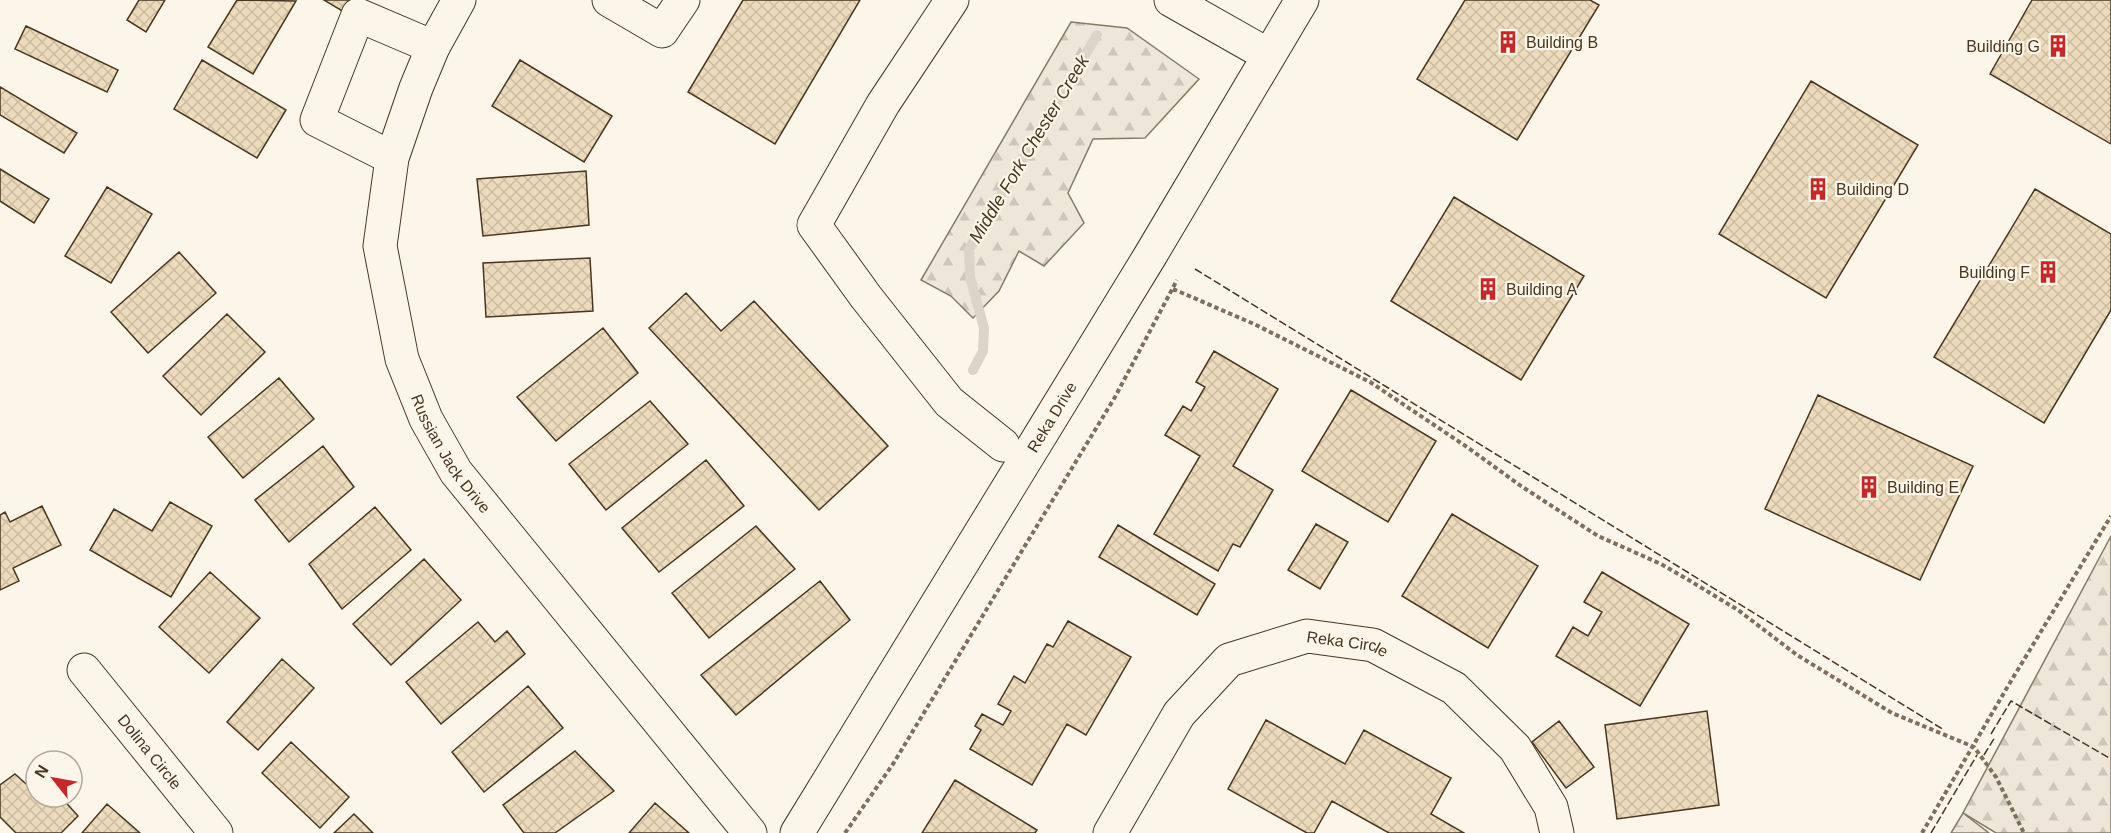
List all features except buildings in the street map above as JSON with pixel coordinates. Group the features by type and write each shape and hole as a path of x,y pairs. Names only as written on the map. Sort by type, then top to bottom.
{"street":[{"name":"Russian Jack Drive","path":"459,0 433,47 392,158 381,246 402,359 426,419 456,472 750,833"},
{"path":"609,0 662,31 683,0"},
{"path":"952,0 884,104 814,225 866,297 949,402 1003,445"},
{"path":"1171,0 1268,56"},
{"name":"Reka Drive","path":"797,833 1150,256 1302,0"},
{"path":"392,158 317,120 358,15 433,47"},
{"name":"Reka Circle","path":"1110,833 1179,714 1229,660 1307,636 1373,645 1454,688 1515,748 1551,807 1557,833"},
{"name":"Dolina Circle","path":"84,670 216,833"}],"path":[{"path":"845,833 893,764 1115,398 1181,270"},
{"path":"1173,289 1254,324 1370,382 1598,536 1662,564 1738,610 1797,655 1892,712 1974,747 1996,777 2024,833"},
{"path":"1923,833 2014,676 2111,516"}],"green space":[{"path":"1071,22 1127,28 1199,79 1145,138 1093,139 1068,193 1084,223 1044,266 1019,251 999,291 973,318 951,296 921,280"},
{"path":"2111,536 2111,833 1996,833 1963,813"},
{"path":"1963,813 1989,833 1951,833"}],"waterway":[{"name":"Middle Fork Chester Creek","path":"973,370 983,351 984,328 970,277 969,249 1097,35"}],"fence":[{"path":"1195,269 1944,730"},
{"path":"1991,734 2011,701 2111,759"},
{"path":"1984,755 1995,737"},
{"path":"1931,833 1977,755"}],"place":[{"name":"Building B","path":"1508,42"},
{"name":"Building G","path":"2058,46"},
{"name":"Building D","path":"1818,189"},
{"name":"Building F","path":"2048,272"},
{"name":"Building A","path":"1488,289"},
{"name":"Building E","path":"1869,487"}]}
